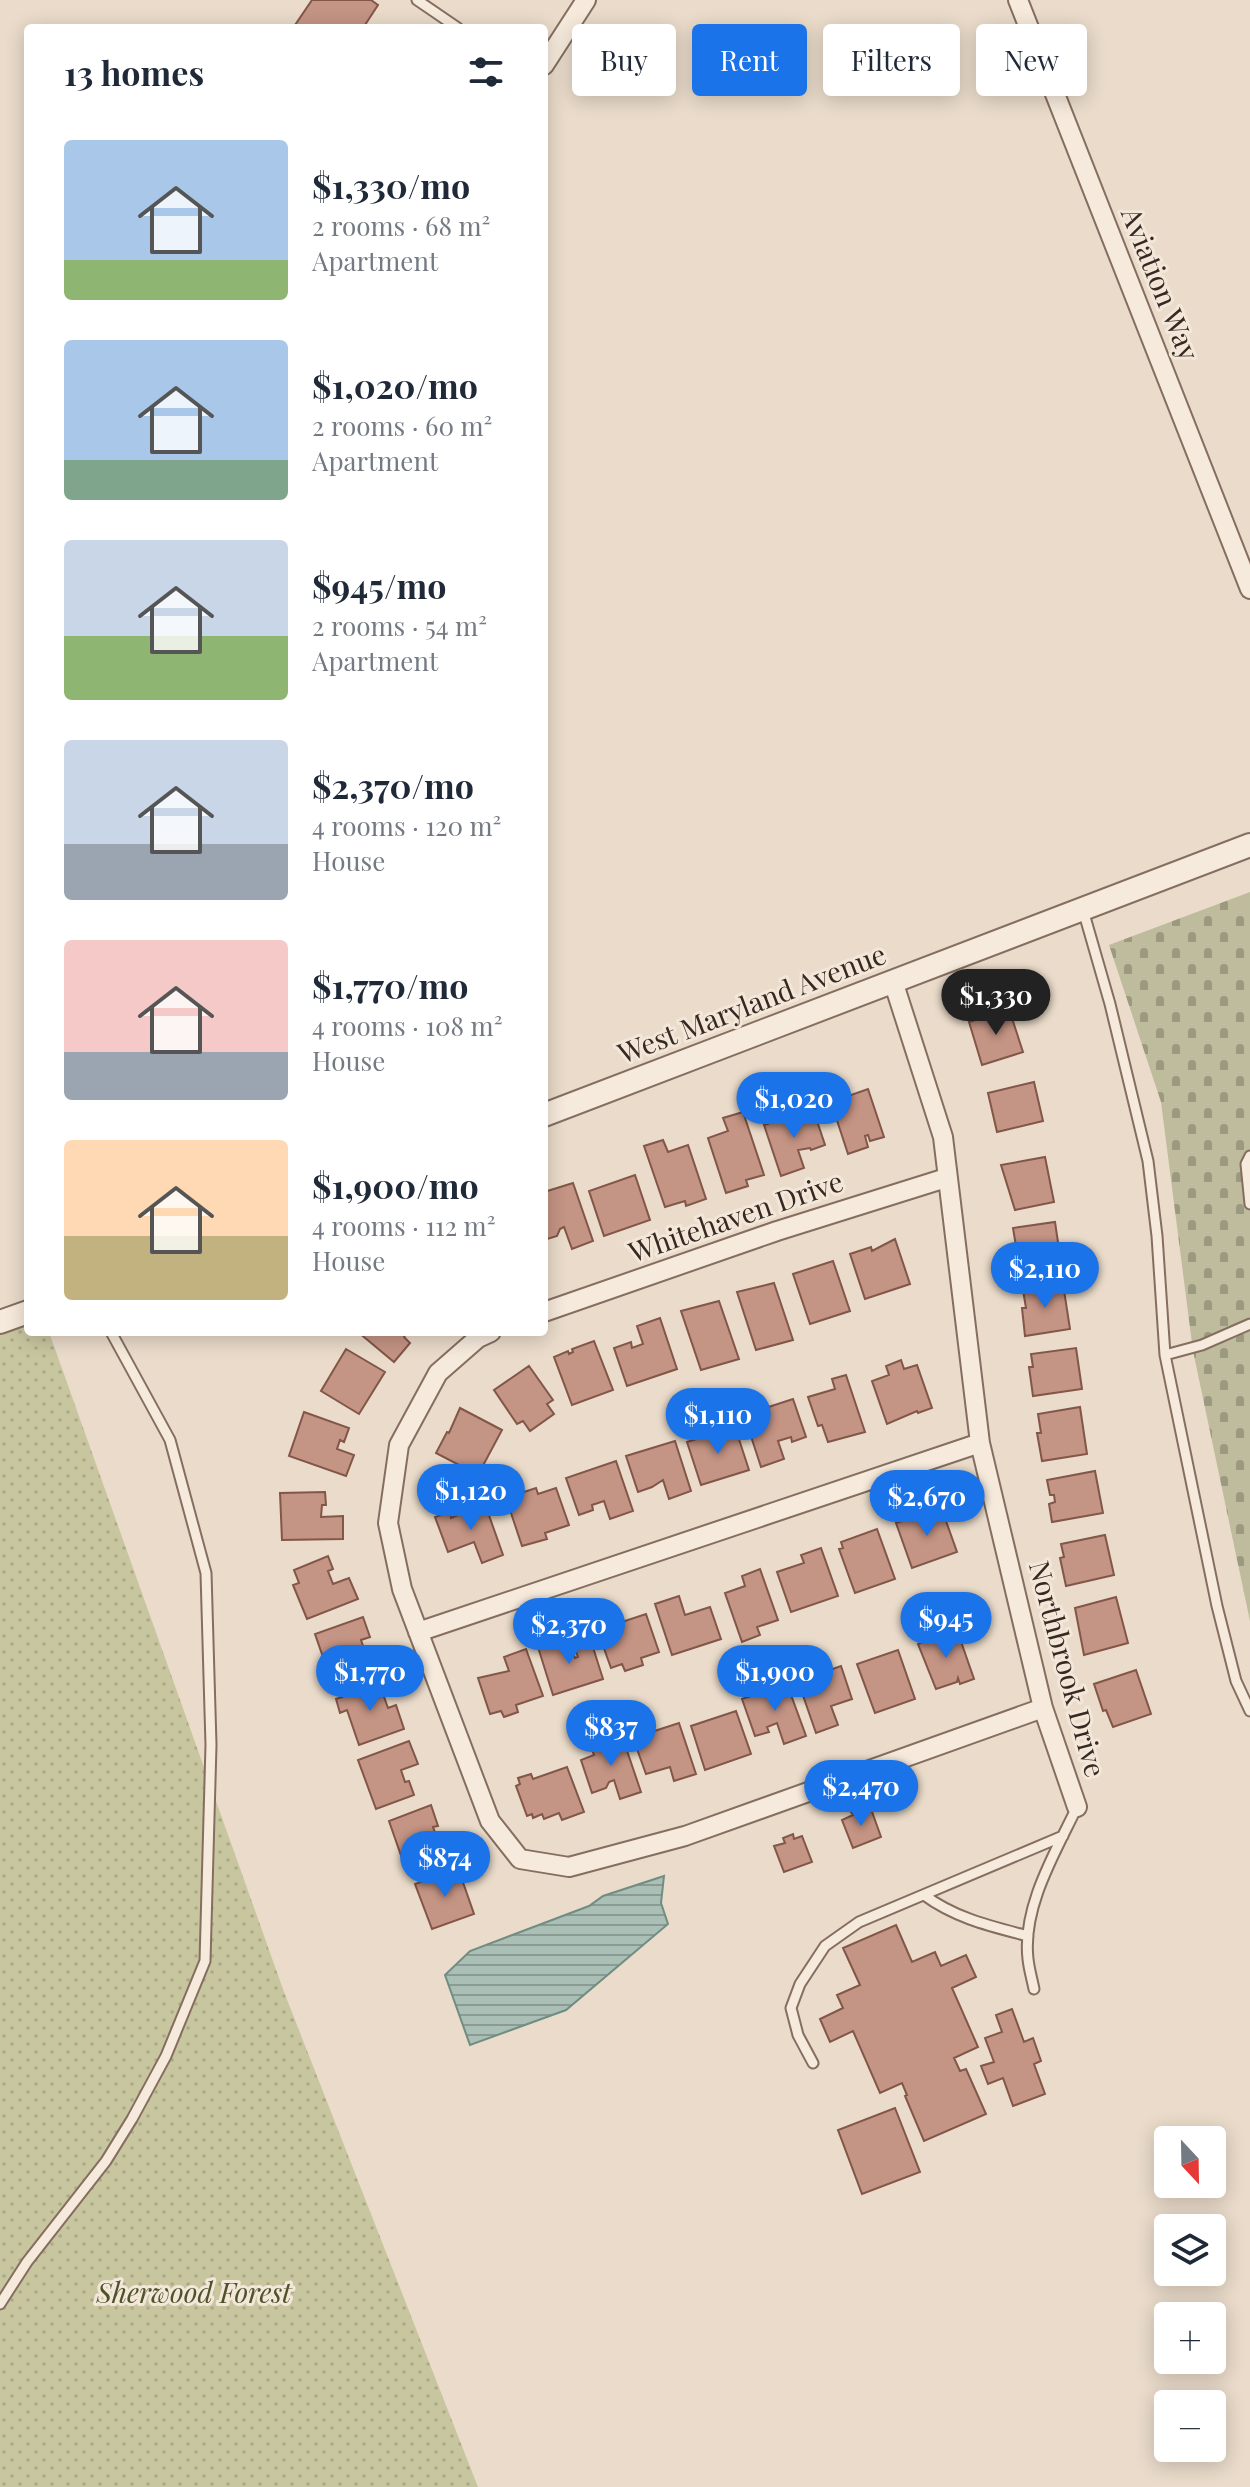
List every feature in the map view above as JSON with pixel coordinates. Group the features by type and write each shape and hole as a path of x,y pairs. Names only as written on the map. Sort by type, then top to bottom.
{"street":[{"path":"548,59 586,0"},
{"name":"Aviation Way","path":"1018,0 1250,589"},
{"name":"West Maryland Avenue","path":"548,1113 1250,845"},
{"name":"Northbrook Drive","path":"893,981 943,1137 980,1443 1043,1708 1077,1807"},
{"name":"Whitehaven Drive","path":"548,1311 777,1231 946,1178"},
{"path":"0,1322 24,1313"},
{"path":"482,1336 438,1373 399,1445 388,1523 402,1589 490,1821 520,1859 569,1867 685,1836 1043,1708"},
{"path":"418,1632 980,1443"}],"lane":[{"path":"417,0 452,24"},
{"path":"1083,910 1110,1004 1148,1161 1157,1236 1165,1355 1217,1606 1236,1681 1250,1711"},
{"path":"1250,1156 1246,1164 1250,1204"},
{"path":"1165,1355 1202,1345 1250,1324"},
{"path":"0,2304 27,2262 106,2161 132,2119 166,2056 205,1961 211,1745 206,1573 170,1440 113,1336"},
{"path":"1034,1989 1028,1959 1028,1936 1044,1876 1077,1807"},
{"path":"813,2063 798,2035 791,2008 800,1984 825,1946 859,1922 1063,1836"},
{"path":"924,1895 943,1909 974,1922 1028,1936"}],"green space":[{"path":"1250,892 1250,1621 1193,1351 1161,1102 1109,945"},
{"name":"Sherwood Forest","path":"24,1313 24,1336 50,1336 284,1992 478,2487 0,2487 0,1322"}],"shaded area":[{"path":"664,1876 661,1903 668,1924 566,2010 470,2045 445,1975 470,1951 589,1906 603,1896"}],"building":[{"path":"312,0 371,0 378,5 366,24 296,24"},
{"path":"1009,1009 1023,1052 982,1065 969,1022"},
{"path":"1034,1082 1043,1121 997,1132 988,1093"},
{"path":"868,1089 884,1137 870,1141 868,1135 865,1136 868,1147 848,1154 831,1102"},
{"path":"813,1109 825,1145 798,1150 804,1168 781,1176 764,1125"},
{"path":"743,1112 764,1175 746,1180 748,1186 726,1193 708,1138 728,1131 723,1118"},
{"path":"663,1140 668,1152 688,1145 706,1199 686,1206 685,1201 665,1207 644,1146"},
{"path":"1045,1157 1054,1202 1015,1210 1001,1165"},
{"path":"635,1175 650,1220 604,1236 589,1191"},
{"path":"573,1183 593,1241 572,1249 564,1227 557,1236 548,1239 548,1191"},
{"path":"1055,1222 1062,1269 1016,1276 1013,1228"},
{"path":"895,1239 910,1284 865,1299 850,1254 871,1247 872,1251"},
{"path":"833,1261 850,1311 810,1324 793,1274"},
{"path":"774,1283 793,1340 756,1350 737,1292"},
{"path":"1063,1284 1070,1329 1025,1336 1023,1290"},
{"path":"719,1301 739,1359 701,1370 681,1311"},
{"path":"660,1318 677,1369 627,1386 614,1348 631,1342 632,1348 643,1344 637,1326"},
{"path":"363,1336 405,1336 410,1343 394,1362"},
{"path":"594,1341 613,1390 572,1405 554,1357 568,1351 569,1354 573,1352 572,1349"},
{"path":"1076,1348 1082,1389 1033,1396 1029,1367 1033,1367 1031,1354"},
{"path":"346,1349 385,1372 359,1414 321,1391"},
{"path":"901,1360 904,1369 917,1365 932,1408 887,1424 872,1381 889,1375 886,1366"},
{"path":"529,1366 553,1400 547,1404 554,1414 530,1431 523,1421 517,1424 494,1390"},
{"path":"846,1375 865,1432 828,1442 822,1425 818,1426 808,1397 835,1389 832,1379"},
{"path":"793,1399 806,1437 792,1442 791,1437 778,1441 784,1459 761,1467 744,1415"},
{"path":"1080,1407 1087,1454 1042,1461 1037,1433 1041,1433 1038,1414"},
{"path":"460,1408 502,1430 478,1475 436,1453"},
{"path":"304,1412 349,1428 344,1442 340,1440 337,1449 354,1455 346,1476 289,1456"},
{"path":"735,1427 749,1470 701,1485 687,1442"},
{"path":"675,1441 691,1491 669,1499 663,1480 638,1492 626,1456"},
{"path":"616,1461 633,1511 610,1519 604,1501 592,1505 593,1510 579,1515 566,1478"},
{"path":"1095,1471 1103,1513 1052,1522 1049,1504 1055,1502 1047,1480"},
{"path":"536,1488 538,1494 556,1488 569,1525 545,1533 547,1539 522,1546 508,1504 520,1500 518,1494"},
{"path":"325,1492 326,1505 322,1505 321,1517 343,1516 343,1539 282,1540 280,1493"},
{"path":"485,1504 503,1555 482,1563 474,1542 448,1552 435,1517 450,1512 451,1518"},
{"path":"941,1507 957,1552 912,1568 896,1523 918,1516 919,1520"},
{"path":"877,1529 895,1579 855,1593 839,1549 843,1548 841,1542"},
{"path":"1105,1535 1114,1575 1066,1586 1060,1558 1064,1557 1061,1544"},
{"path":"821,1548 838,1596 791,1612 777,1572 804,1563 801,1555"},
{"path":"328,1556 333,1569 328,1571 333,1584 349,1578 358,1599 307,1619 293,1585 299,1583 294,1570"},
{"path":"760,1569 778,1620 757,1627 760,1635 742,1642 725,1593 745,1586 742,1576"},
{"path":"679,1596 685,1615 710,1607 721,1639 672,1655 655,1604"},
{"path":"1116,1597 1128,1643 1084,1655 1075,1608"},
{"path":"646,1614 659,1652 641,1658 643,1665 625,1671 622,1664 611,1668 596,1626 620,1617 622,1622"},
{"path":"363,1617 370,1637 361,1640 370,1666 331,1680 315,1634"},
{"path":"957,1630 974,1679 960,1684 958,1678 957,1682 936,1689 918,1644"},
{"path":"559,1637 565,1655 573,1653 575,1658 578,1657 574,1646 591,1641 603,1679 553,1695 537,1644"},
{"path":"526,1649 543,1696 516,1705 518,1712 504,1717 501,1711 490,1714 478,1678 509,1671 504,1657"},
{"path":"898,1650 915,1699 875,1713 857,1664"},
{"path":"841,1666 852,1699 831,1706 838,1725 816,1733 798,1681"},
{"path":"1136,1670 1151,1714 1113,1727 1106,1710 1103,1711 1094,1684"},
{"path":"372,1682 380,1695 383,1694 388,1708 396,1705 404,1729 359,1745 347,1710 340,1713 336,1699"},
{"path":"787,1684 806,1736 784,1744 777,1723 767,1727 769,1732 755,1736 742,1699"},
{"path":"736,1711 751,1754 705,1770 691,1726"},
{"path":"679,1723 696,1774 674,1781 670,1767 646,1774 633,1738"},
{"path":"622,1736 641,1792 620,1799 614,1780 606,1788 592,1793 581,1760 594,1755 591,1747"},
{"path":"409,1741 418,1764 401,1770 414,1795 376,1809 358,1760"},
{"path":"567,1767 584,1812 562,1820 559,1813 544,1819 542,1814 533,1818 532,1814 527,1816 516,1786 520,1784 518,1778 531,1774 533,1779"},
{"path":"431,1805 438,1826 433,1827 438,1840 444,1837 449,1851 405,1867 389,1821"},
{"path":"861,1808 863,1812 871,1809 881,1837 853,1848 842,1820"},
{"path":"793,1834 794,1839 802,1836 812,1862 784,1872 774,1846 785,1843 783,1838"},
{"path":"458,1868 474,1914 432,1929 415,1884"},
{"path":"896,1925 912,1962 935,1952 941,1966 966,1955 976,1977 952,1988 978,2047 954,2058 960,2071 966,2069 986,2114 924,2141 902,2083 880,2093 853,2031 830,2042 820,2019 843,2008 837,1995 860,1985 843,1948"},
{"path":"1012,2009 1024,2042 1033,2038 1041,2061 1034,2064 1045,2094 1013,2106 1003,2078 988,2084 981,2066 994,2062 985,2038 1002,2032 996,2015"},
{"path":"895,2108 920,2172 862,2194 838,2130"}]}
